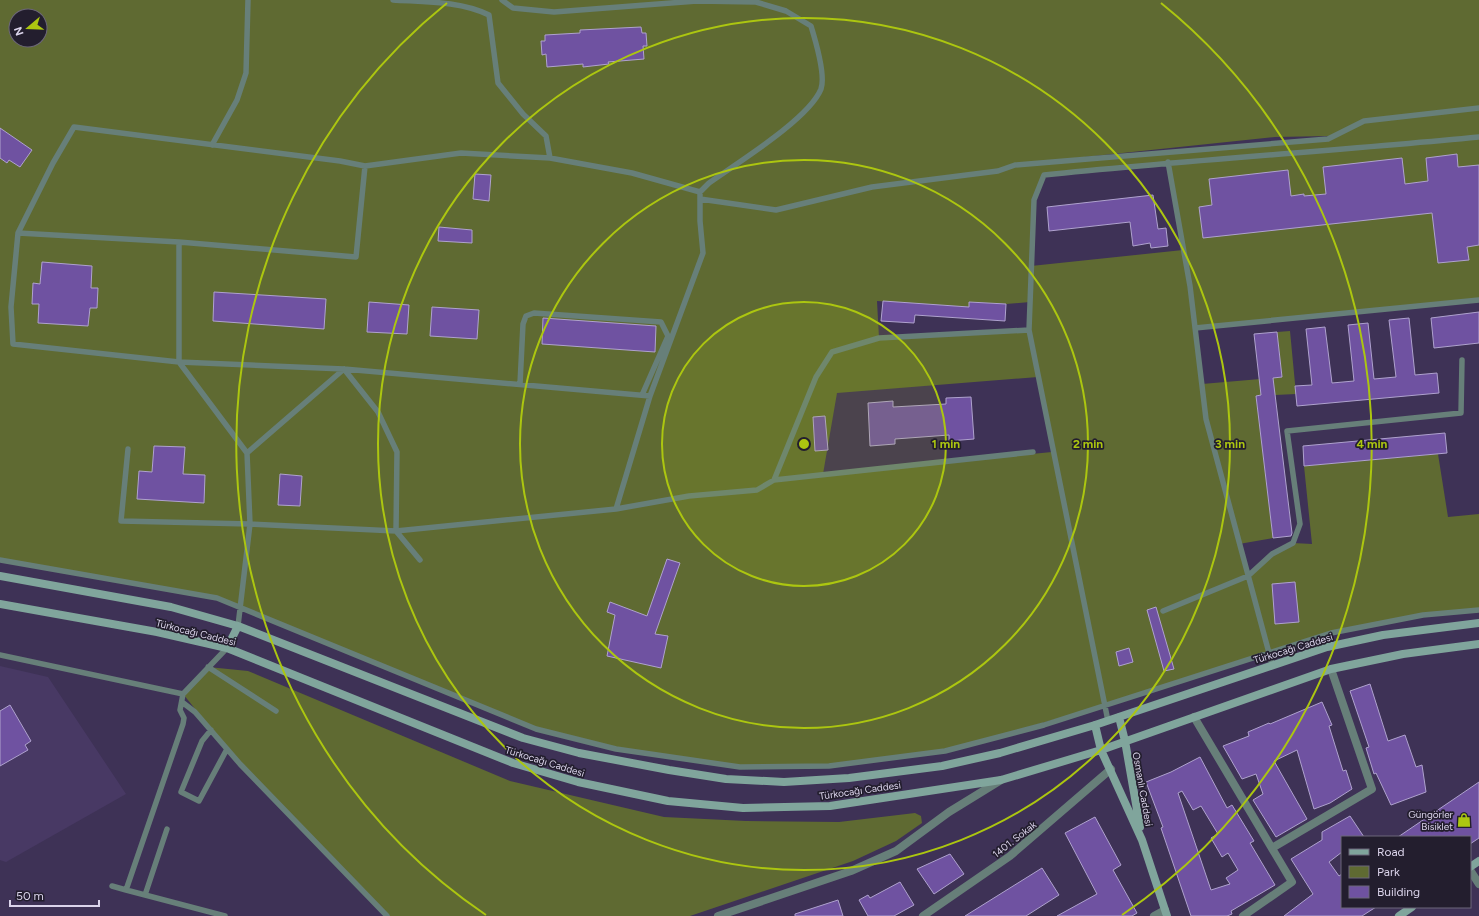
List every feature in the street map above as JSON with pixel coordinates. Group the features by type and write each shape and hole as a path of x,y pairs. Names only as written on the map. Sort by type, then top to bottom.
{"main road":[{"name":"Türkocağı Caddesi","path":"0,576 171,607 238,626 523,738 579,752 669,770 726,779 784,782 849,778 942,766 1000,753 1108,721 1272,664 1327,647 1383,635 1479,623"},
{"name":"Türkocağı Caddesi","path":"0,604 157,632 227,648 513,763 578,782 668,801 743,808 830,806 1001,780 1101,750 1125,741"},
{"path":"227,648 238,626"},
{"path":"1125,741 1331,669 1403,654 1479,644"},
{"name":"Osmanlı Caddesi","path":"1119,717 1125,741 1142,840"},
{"name":"Osmanlı Caddesi","path":"1095,725 1101,750 1142,840 1166,913"},
{"path":"1471,867 1479,861"},
{"path":"1399,916 1411,908"}],"street":[{"path":"1272,848 1372,789 1331,669"},
{"path":"1194,717 1292,882 1243,916"},
{"name":"1401. Sokak","path":"922,916 1010,856 1110,769"},
{"path":"718,916 852,871 896,851 949,812 1001,780"},
{"path":"1471,870 1479,884"},
{"path":"1154,916 1166,913"}],"lane":[{"path":"212,145 236,100 246,73 248,0"},
{"path":"393,0 475,8 488,15 498,83 523,114 546,136 550,158"},
{"path":"502,0 512,8 554,12 697,1 756,2 786,11 811,26 820,54 821,88 801,116 709,183 700,192 700,221 703,253 650,396 616,509"},
{"path":"700,199 776,210 872,187 998,171 1023,164 1328,139 1364,121 1479,108"},
{"path":"650,396 344,369 180,362 13,344 11,307 18,233 53,163 74,127 340,161 365,166 461,153 550,158 632,172 700,192"},
{"path":"1108,721 1029,330 1034,200 1044,174 1168,162 1303,153 1479,137"},
{"path":"1168,162 1189,279 1206,419 1272,664"},
{"path":"18,233 179,242 356,257 365,166"},
{"path":"179,242 180,362 247,453 250,524 238,626"},
{"path":"1195,328 1479,300"},
{"path":"520,384 523,324 526,316 534,313 661,322 668,336 642,395"},
{"path":"774,480 816,377 832,352 879,338 1029,330"},
{"path":"1163,611 1248,576 1272,554 1293,543 1300,524 1287,431 1461,414 1462,360"},
{"path":"247,453 344,369"},
{"path":"344,369 378,412 397,452 396,532 420,560"},
{"path":"128,449 121,521 250,524 396,532 616,509 689,496 757,490 774,480 1033,452"},
{"path":"0,560 217,598 536,729 616,749 740,767 829,766 945,751 1044,725 1331,632 1423,615 1479,610"},
{"path":"126,890 184,724 184,718 180,710 183,694 227,648"},
{"path":"0,655 183,694"},
{"path":"208,667 276,711"},
{"path":"182,702 195,712 227,749 387,916"},
{"path":"210,730 202,741 181,792 199,801 227,749"},
{"path":"145,895 167,829"},
{"path":"112,886 225,916"}],"shaded area":[{"path":"0,666 48,677 126,794 6,862 0,860"}],"green space":[{"path":"0,0 1479,0 1479,300 1196,328 1202,384 1282,377 1277,332 1290,331 1296,394 1256,396 1273,538 1239,544 1248,576 1272,554 1293,543 1312,544 1304,466 1438,454 1448,517 1479,514 1479,610 1423,615 1331,633 1105,705 945,751 829,766 740,767 616,749 536,729 217,598 0,560","holes":["1330,136 1326,139 1056,160 1275,137","1168,162 1183,250 1031,266 1034,200 1044,175","877,301 969,307 969,302 1006,304 1030,302 1029,330 879,338","1038,377 1052,452 823,474 837,393"]},
{"path":"208,667 248,671 510,781 664,817 746,821 839,822 915,813 921,816 922,823 896,841 853,861 690,916 387,916 240,764 183,694"}],"building":[{"path":"641,27 642,33 646,33 647,46 643,46 644,59 608,62 609,64 583,67 583,64 547,67 546,54 542,55 541,41 545,41 545,35 580,33 580,30"},
{"path":"0,128 32,150 20,167 9,160 7,163 0,158"},
{"path":"1457,154 1458,167 1479,165 1479,245 1467,247 1469,260 1438,263 1432,213 1203,238 1199,207 1212,205 1209,179 1288,170 1291,196 1304,194 1304,196 1326,194 1323,167 1402,158 1405,184 1428,181 1426,158"},
{"path":"475,174 491,175 489,201 473,199"},
{"path":"1153,195 1158,229 1166,228 1168,246 1151,248 1150,243 1133,246 1130,222 1049,231 1047,207"},
{"path":"439,227 472,230 472,243 438,241"},
{"path":"42,262 92,266 91,288 98,288 97,308 90,308 88,326 38,323 39,304 32,304 33,283 40,284"},
{"path":"214,292 326,299 324,329 213,321"},
{"path":"883,301 969,307 969,302 1006,304 1005,321 915,315 914,323 881,321"},
{"path":"369,302 409,305 407,334 367,332"},
{"path":"432,307 479,310 477,339 430,336"},
{"path":"1479,312 1479,343 1434,348 1431,318"},
{"path":"543,318 656,326 655,352 542,344"},
{"path":"1409,318 1415,375 1437,373 1439,393 1297,406 1295,386 1312,385 1306,329 1325,327 1332,383 1354,381 1348,325 1368,323 1374,379 1396,377 1389,320"},
{"path":"1277,332 1282,377 1273,378 1292,533 1291,536 1273,538 1256,396 1261,395 1254,334"},
{"path":"971,397 974,439 949,441 949,435 895,439 895,444 870,446 868,403 893,401 893,407 946,404 946,398"},
{"path":"825,416 828,450 815,451 813,417"},
{"path":"1445,433 1447,453 1304,466 1303,446"},
{"path":"154,446 185,447 183,474 205,475 204,503 137,499 139,471 152,472"},
{"path":"280,474 302,476 300,506 278,505"},
{"path":"667,559 680,563 655,634 668,636 661,668 607,656 615,615 607,612 610,602 647,616"},
{"path":"1295,582 1299,622 1275,624 1272,584"},
{"path":"1156,607 1174,669 1164,671 1147,610"},
{"path":"1129,648 1133,662 1119,666 1116,652"},
{"path":"1370,684 1388,741 1405,735 1416,767 1422,765 1426,792 1391,805 1376,773 1374,774 1366,748 1369,747 1350,691"},
{"path":"1322,702 1332,725 1329,726 1343,771 1346,770 1352,789 1330,803 1314,809 1297,750 1274,761 1307,819 1276,837 1253,800 1263,794 1256,774 1242,779 1223,746 1249,736 1248,732"},
{"path":"10,705 31,741 25,745 28,750 0,766 0,711"},
{"path":"1200,757 1227,808 1232,805 1254,841 1250,843 1275,885 1231,911 1232,914 1227,916 1191,916 1161,828 1163,827 1146,782 1171,772","holes":["1182,791 1193,810 1201,806 1218,834 1211,838 1222,857 1228,853 1238,870 1226,878 1230,884 1211,890 1178,793"]},
{"path":"1479,782 1479,838 1471,843 1471,836 1399,836"},
{"path":"1350,816 1363,836 1341,836 1341,853 1329,862 1339,876 1341,875 1341,908 1374,908 1362,916 1284,916 1313,894 1291,859 1322,840 1322,832"},
{"path":"1095,817 1121,865 1113,870 1137,913 1132,916 1057,916 1097,894 1065,833"},
{"path":"950,854 964,874 934,894 917,869"},
{"path":"1042,868 1059,895 1026,916 965,916"},
{"path":"900,882 914,905 894,916 868,916 859,900 868,895 870,898"},
{"path":"838,900 843,916 795,916 795,914"}],"place":[{"name":"Güngörler Bisiklet","path":"1464,820"}]}
